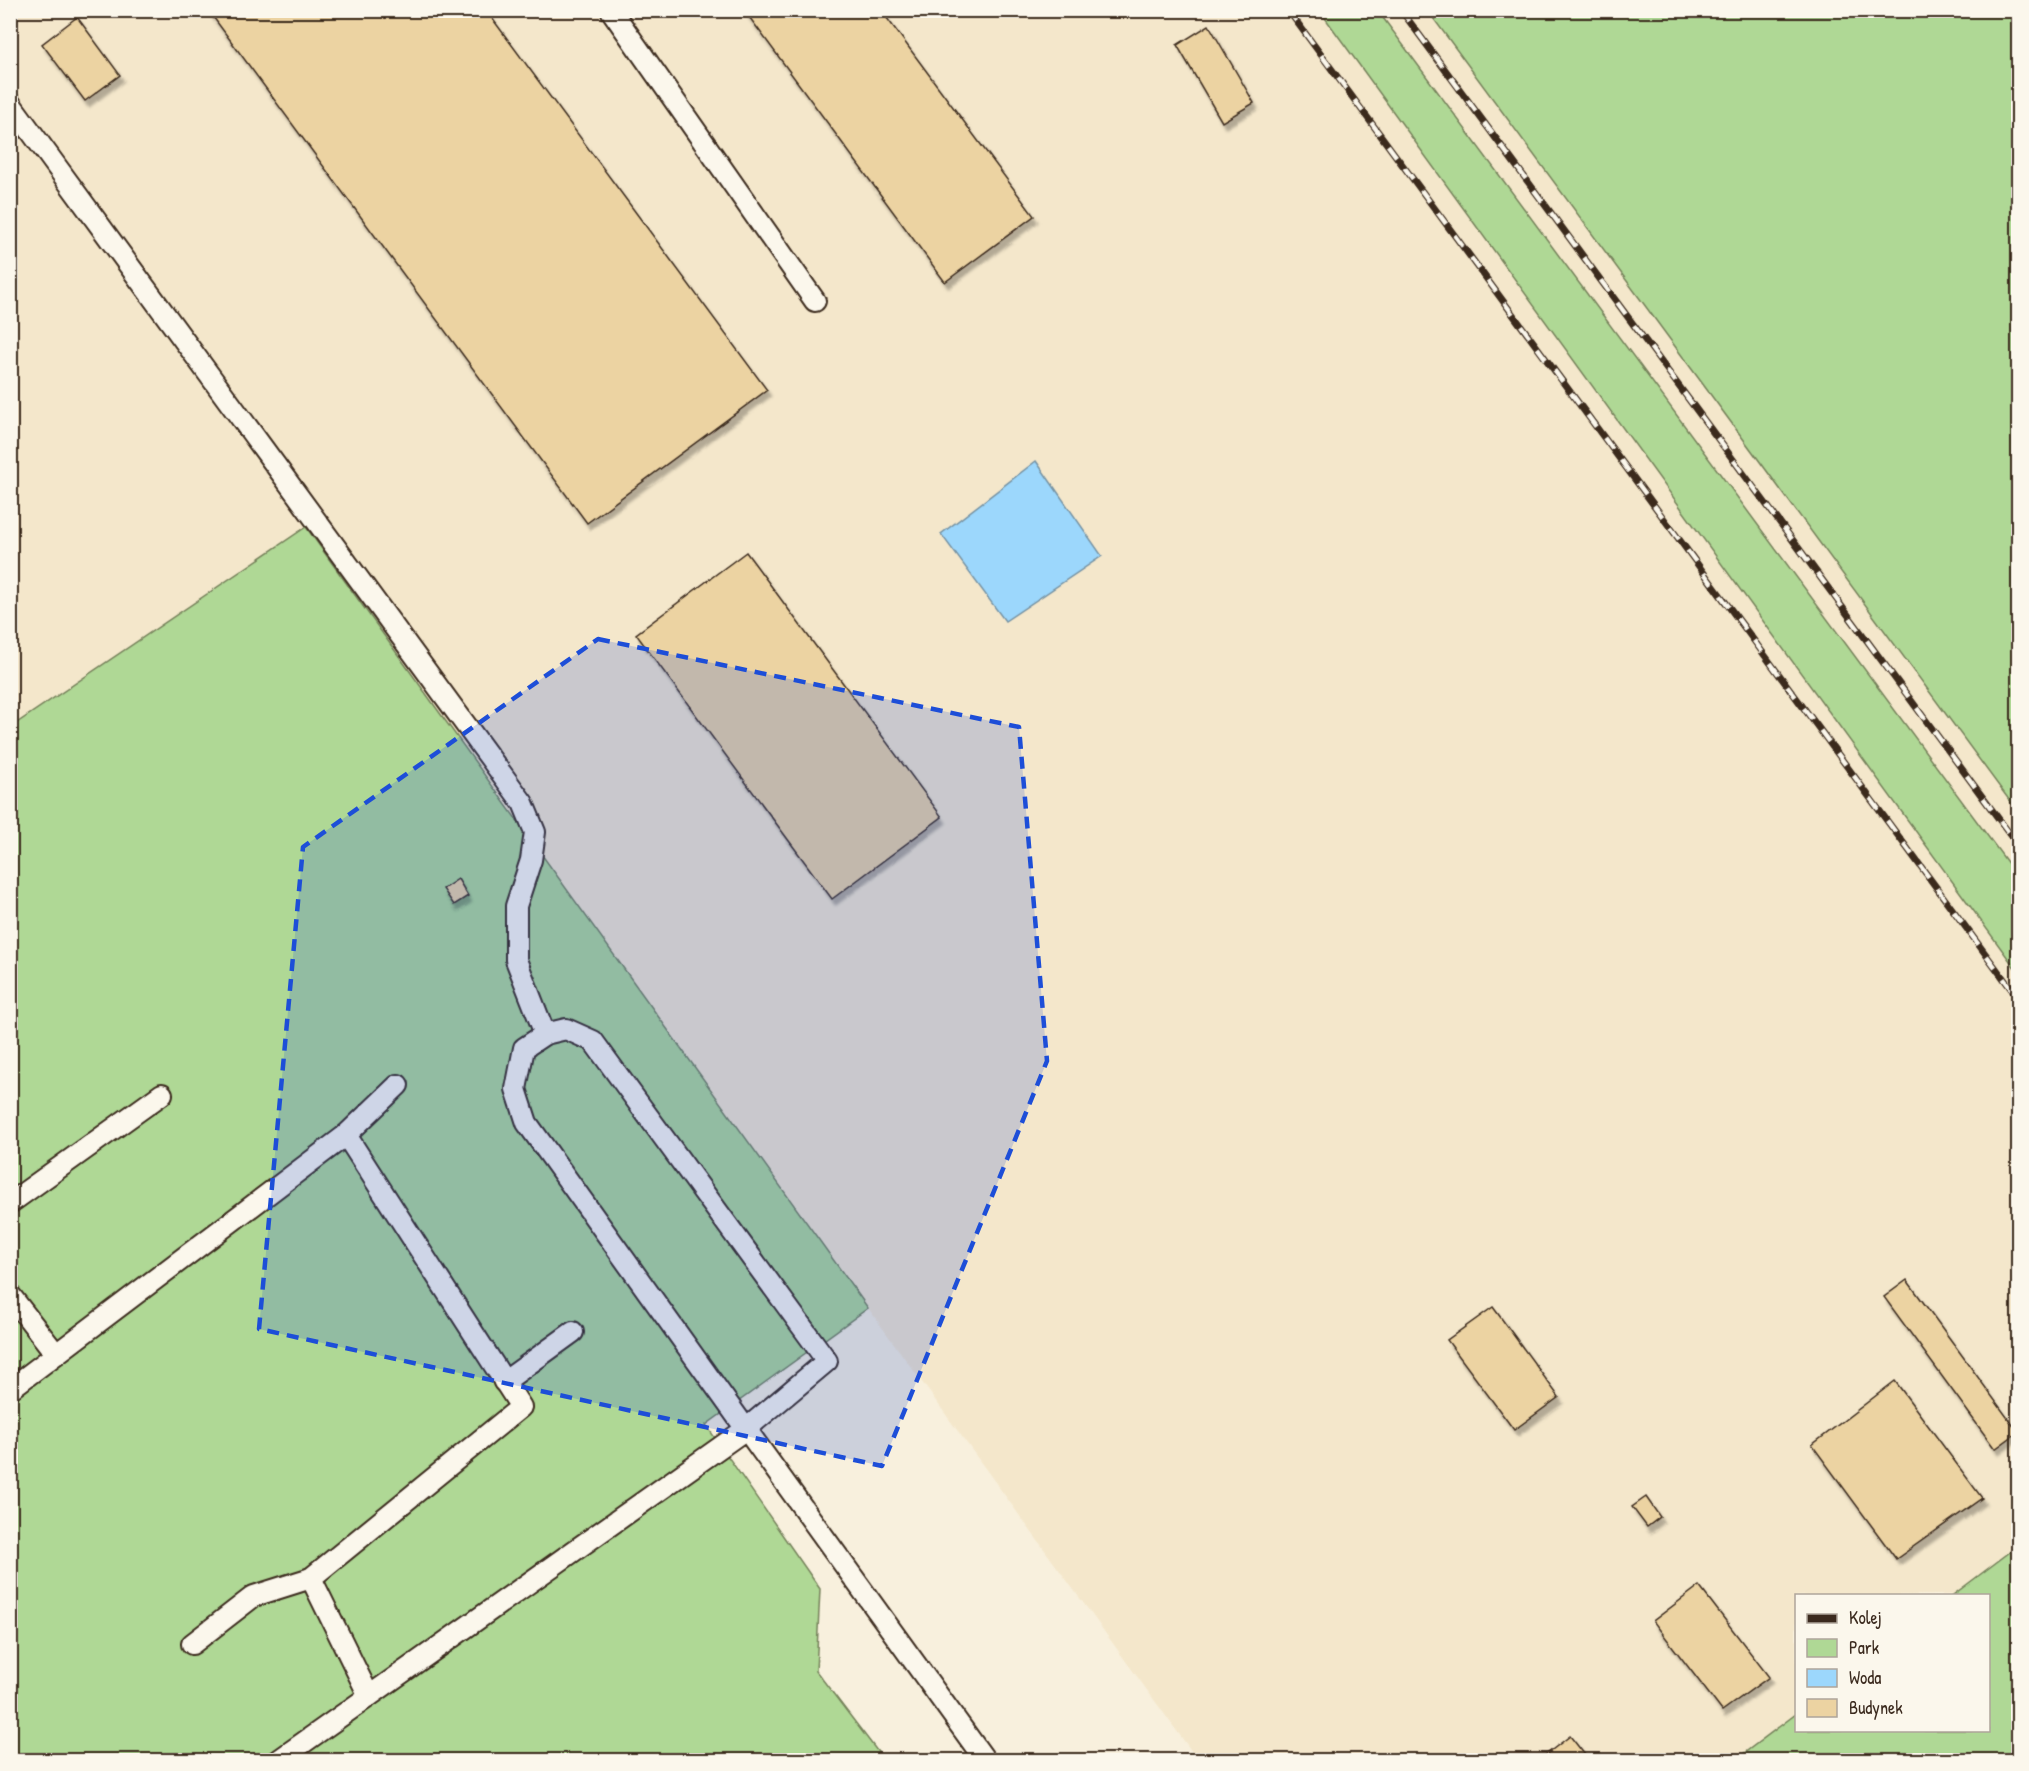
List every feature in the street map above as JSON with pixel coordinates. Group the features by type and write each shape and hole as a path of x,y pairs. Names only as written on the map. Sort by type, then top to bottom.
{"lane":[{"path":"610,10 815,301"},
{"path":"10,103 523,803 535,832 531,860 516,906 516,960 545,1034"},
{"path":"279,1761 746,1429 827,1361 593,1041 566,1029 545,1034 524,1048 516,1089 527,1123 746,1429 985,1761"},
{"path":"10,1389 346,1135 398,1085"},
{"path":"10,1203 162,1094"},
{"path":"192,1644 254,1596 311,1578 521,1407 346,1135"},
{"path":"10,1295 56,1354"},
{"path":"504,1382 573,1332"},
{"path":"311,1578 369,1696"}],"highlighted area":[{"path":"598,639 1019,727 1047,1061 882,1466 259,1329 303,847"}],"shaded area":[{"path":"11,11 1320,11 2018,972 2018,1546 1954,1594 1795,1594 1795,1715 1735,1760 1198,1760 868,1308 306,528 11,727"},
{"path":"1378,11 1428,11 2018,812 2018,877"}],"green space":[{"path":"1320,11 1378,11 2018,877 2018,972"},
{"path":"1428,11 2018,11 2018,812"},
{"path":"306,527 868,1308 706,1425 820,1589 816,1671 884,1760 11,1760 11,727"},
{"path":"2018,1546 2018,1760 1735,1760 1795,1715 1795,1732 1990,1732 1990,1594 1954,1594"}],"water":[{"path":"1036,461 1102,556 1005,621 941,534"}],"building":[{"path":"208,10 486,10 767,390 587,523"},
{"path":"744,10 881,10 1034,216 945,282"},
{"path":"77,17 120,75 85,101 42,44"},
{"path":"1209,25 1254,103 1222,122 1177,45"},
{"path":"746,552 942,817 832,899 636,634"},
{"path":"458,879 468,896 454,905 443,889"},
{"path":"1907,1280 2018,1432 1995,1449 1884,1297"},
{"path":"1493,1307 1559,1397 1514,1430 1447,1340"},
{"path":"1895,1381 1982,1498 1896,1559 1812,1445"},
{"path":"1646,1497 1660,1517 1647,1527 1632,1507"},
{"path":"1699,1586 1769,1677 1722,1711 1653,1621"},
{"path":"1570,1736 1589,1760 1539,1760"}],"railway":[{"path":"1288,10 2018,998"},
{"path":"1401,10 2018,845"}]}
